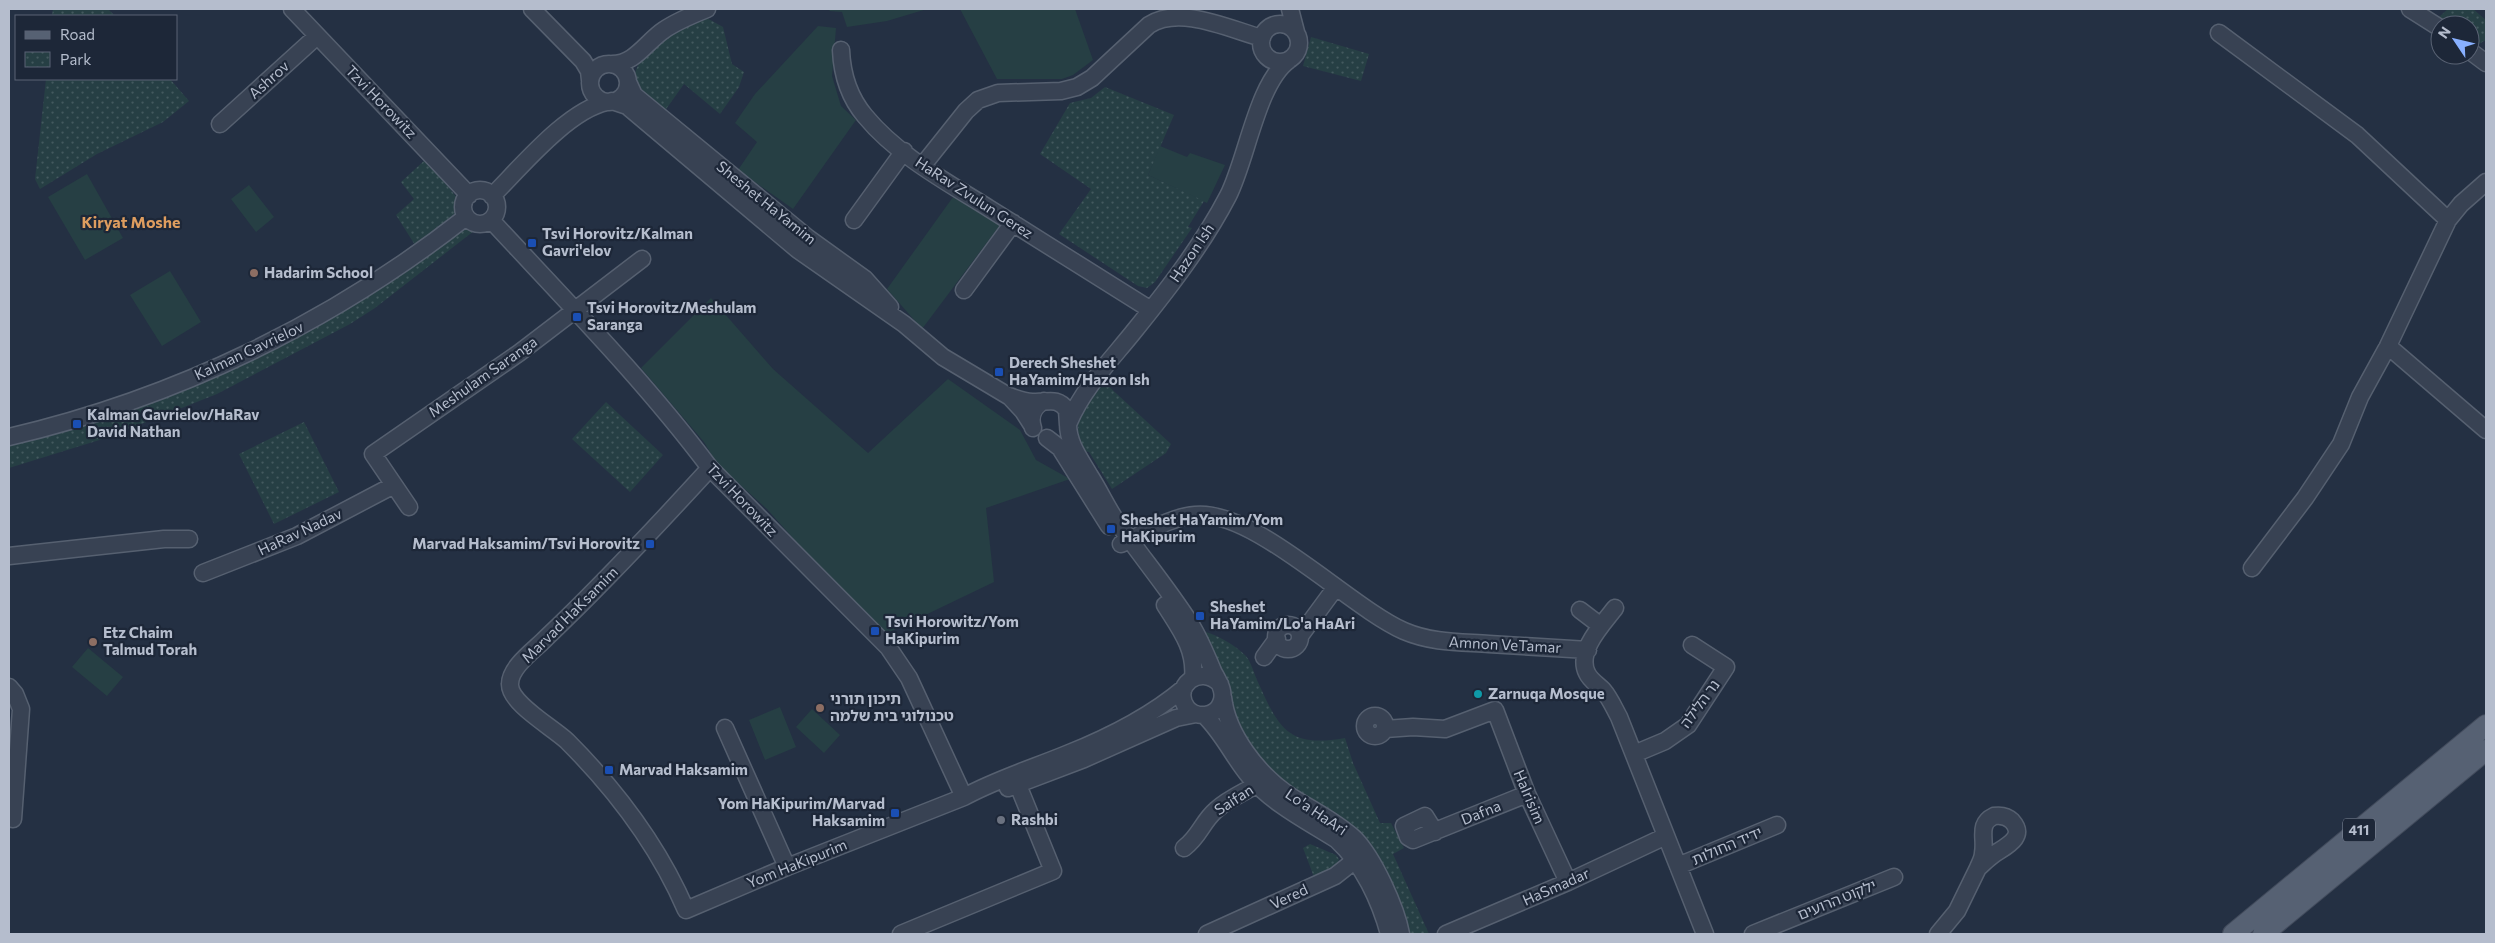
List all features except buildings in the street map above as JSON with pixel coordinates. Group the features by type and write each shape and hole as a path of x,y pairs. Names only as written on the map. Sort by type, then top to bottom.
{"main road":[{"name":"411","path":"2233,934 2486,725"},
{"name":"411","path":"2263,934 2486,750"}],"street":[{"name":"Tzvi Horowitz","path":"292,9 469,195"},
{"path":"532,9 571,48 587,68 590,83 596,96 610,102"},
{"path":"561,128 590,83 596,69 609,64 624,62 638,53 665,30 707,9"},
{"path":"1265,39 1284,9"},
{"path":"1265,39 1272,60 1281,62 1289,60 1299,48 1299,40 1290,9"},
{"path":"2410,9 2430,13"},
{"path":"923,166 966,111 978,100 998,93 1061,91 1081,86 1150,25 1161,19 1185,16 1265,39"},
{"path":"1265,39 1283,24 1296,32"},
{"path":"2219,33 2357,135 2448,220"},
{"name":"Ashrov","path":"220,124 317,36"},
{"name":"Hazon Ish","path":"1256,118 1264,77 1265,39"},
{"path":"571,48 589,59 623,69 628,81"},
{"name":"HaRav Zvulun Gerez","path":"841,50 844,75 854,100 872,124 904,152 923,166 1150,310"},
{"path":"492,196 561,128 585,109 623,96 631,66 638,53"},
{"name":"Hazon Ish","path":"1068,423 1082,397 1196,249 1228,196 1245,156 1256,118 1269,84 1279,69 1289,60"},
{"name":"Sheshet HaYamim","path":"628,81 633,94 642,102 808,238 865,279 904,324"},
{"name":"Sheshet HaYamim","path":"610,102 627,106 798,250 904,324 943,357 1006,395 1021,408 1032,425"},
{"path":"854,220 904,152"},
{"path":"2252,568 2305,498 2341,444 2360,397 2388,346 2448,220 2461,204 2485,187"},
{"path":"483,191 492,196 497,210 491,220 487,223 476,224 466,217 463,208 469,195 483,191"},
{"name":"Kalman Gavrielov","path":"9,437 50,428 171,387 278,339 349,300 466,217"},
{"name":"Tzvi Horowitz","path":"491,220 575,310 693,444 710,468 888,647 909,678 964,797"},
{"path":"964,290 1013,223"},
{"name":"Meshulam Saranga","path":"409,507 373,454 519,353 642,258"},
{"path":"2388,346 2486,430"},
{"name":"Hazon Ish","path":"1048,401 1078,391 1100,374"},
{"name":"Sheshet HaYamim","path":"1006,395 1027,402 1048,401"},
{"path":"1068,423 1065,408 1048,401 1033,411 1032,425 1036,433 1047,438 1060,448 1094,505 1126,542 1202,642 1221,690 1214,712 1200,715 1186,707 1183,694 1194,662 1189,646 1126,542 1074,447 1069,434 1068,423"},
{"path":"1047,438 1059,436 1068,423"},
{"name":"Marvad HaKsamim","path":"686,910 660,856 624,804 566,740 513,697 510,684 515,670 523,661 597,590 710,468"},
{"name":"HaRav Nadav","path":"204,573 297,536 394,485"},
{"name":"Amnon VeTamar","path":"1126,542 1192,515 1207,514 1240,525 1404,631 1445,643 1588,650"},
{"path":"9,556 164,539 189,539"},
{"path":"1264,657 1277,639 1282,648 1289,649 1298,644 1300,636 1336,587"},
{"path":"1615,608 1601,626 1588,650 1585,661 1586,672 1612,704 1634,754 1705,934"},
{"path":"1580,610 1601,626"},
{"name":"נר הלילה","path":"1634,754 1665,741 1688,725 1726,667 1692,645"},
{"path":"1188,683 1204,675 1216,680 1221,690"},
{"name":"Yom HaKipurim","path":"686,910 787,867 964,797 984,786 1093,742 1161,705 1188,683"},
{"path":"9,687 15,694 21,709 12,818"},
{"name":"Lo'a HaAri","path":"1221,690 1228,720 1249,754 1262,781"},
{"name":"HaIrisim","path":"1385,729 1403,727 1445,729 1495,710 1527,794 1568,882"},
{"name":"Yom HaKipurim","path":"964,797 985,795 1018,785 1084,759 1176,718 1200,715"},
{"name":"Lo'a HaAri","path":"1200,715 1224,739 1238,761 1262,781 1288,794 1345,830 1392,904 1401,934"},
{"path":"725,728 787,867"},
{"name":"Saifan","path":"1184,848 1196,839 1210,815 1218,808 1262,781"},
{"path":"901,934 1053,871 1018,785"},
{"name":"Dafna","path":"1435,832 1527,794"},
{"name":"ידיד החולות","path":"1678,866 1777,825"},
{"name":"HaSmadar","path":"1446,934 1568,882 1666,836"},
{"name":"Lo'a HaAri","path":"1358,852 1389,934"},
{"name":"Vered","path":"1207,934 1335,876 1358,852"},
{"path":"1938,934 1958,912 1978,868"},
{"name":"ילקוט הרועים","path":"1753,934 1894,877"}],"green space":[{"path":"53,9 108,9 114,15 52,15"},
{"path":"831,9 927,9 887,21 847,27 842,12 829,11"},
{"path":"960,9 1075,9 1093,60 1073,75 1062,79 997,79"},
{"path":"2448,9 2473,9 2486,20 2486,40 2480,43 2480,15 2441,15"},
{"path":"705,17 723,27 732,64 744,72 739,87 720,114 684,84 664,112 640,92 635,80 637,68 644,57 656,46"},
{"path":"818,26 836,28 832,76 841,106 856,120 793,209 738,170 757,142 735,123 755,94"},
{"path":"1311,37 1369,54 1361,81 1303,66"},
{"path":"46,80 171,80 189,101 163,122 97,154 40,189 35,179"},
{"path":"1105,87 1174,115 1148,175 1204,201 1188,227 1192,228 1155,282 1147,288 1138,286 1059,234 1091,189 1040,154 1070,103 1091,98"},
{"path":"1160,146 1187,157 1190,153 1225,165 1207,203 1148,175"},
{"path":"426,159 458,199 458,211 415,245 396,215 414,199 401,182"},
{"path":"87,174 123,238 85,260 48,197"},
{"path":"249,185 274,217 256,232 231,199"},
{"path":"953,197 1000,225 922,329 887,289"},
{"path":"467,224 479,227 375,308 350,324 217,394 106,438 9,468 9,443 96,422 141,406"},
{"path":"170,271 201,322 162,346 130,295"},
{"path":"711,298 773,369 868,453 948,379 1020,430 1036,460 1070,479 986,508 994,582 892,631 878,631 767,509 717,464 704,442 641,368"},
{"path":"1104,382 1171,444 1166,453 1112,489 1089,452 1084,451 1078,430 1081,414 1085,406"},
{"path":"606,402 663,455 630,492 572,439"},
{"path":"304,422 339,492 274,524 239,454"},
{"path":"1203,631 1226,641 1246,656 1272,711 1279,723 1288,731 1298,737 1310,740 1345,738 1353,763 1380,823 1391,823 1404,848 1393,854 1429,934 1410,934 1366,847 1284,788 1243,740"},
{"path":"88,648 123,677 107,696 72,667"},
{"path":"780,707 796,747 765,760 749,720"},
{"path":"812,709 840,735 824,753 796,727"},
{"path":"1310,844 1336,855 1339,859 1337,865 1314,877 1303,848"}],"place":[{"name":"Tsvi Horovitz/Kalman Gavri'elov","path":"532,243"},
{"name":"Hadarim School","path":"254,273"},
{"name":"Tsvi Horovitz/Meshulam Saranga","path":"577,317"},
{"name":"Derech Sheshet HaYamim/Hazon Ish","path":"999,372"},
{"name":"Kalman Gavrielov/HaRav David Nathan","path":"77,424"},
{"name":"Sheshet HaYamim/Yom HaKipurim","path":"1111,529"},
{"name":"Marvad Haksamim/Tsvi Horovitz","path":"650,544"},
{"name":"Sheshet HaYamim/Lo'a HaAri","path":"1200,616"},
{"name":"Tsvi Horowitz/Yom HaKipurim","path":"875,631"},
{"name":"Etz Chaim Talmud Torah","path":"93,642"},
{"name":"Zarnuqa Mosque","path":"1478,694"},
{"name":"תיכון תורני טכנולוגי בית שלמה","path":"820,708"},
{"name":"Marvad Haksamim","path":"609,770"},
{"name":"Yom HaKipurim/Marvad Haksamim","path":"895,813"},
{"name":"Rashbi","path":"1001,820"}],"district":[{"name":"Kiryat Moshe","path":"131,222"}]}
